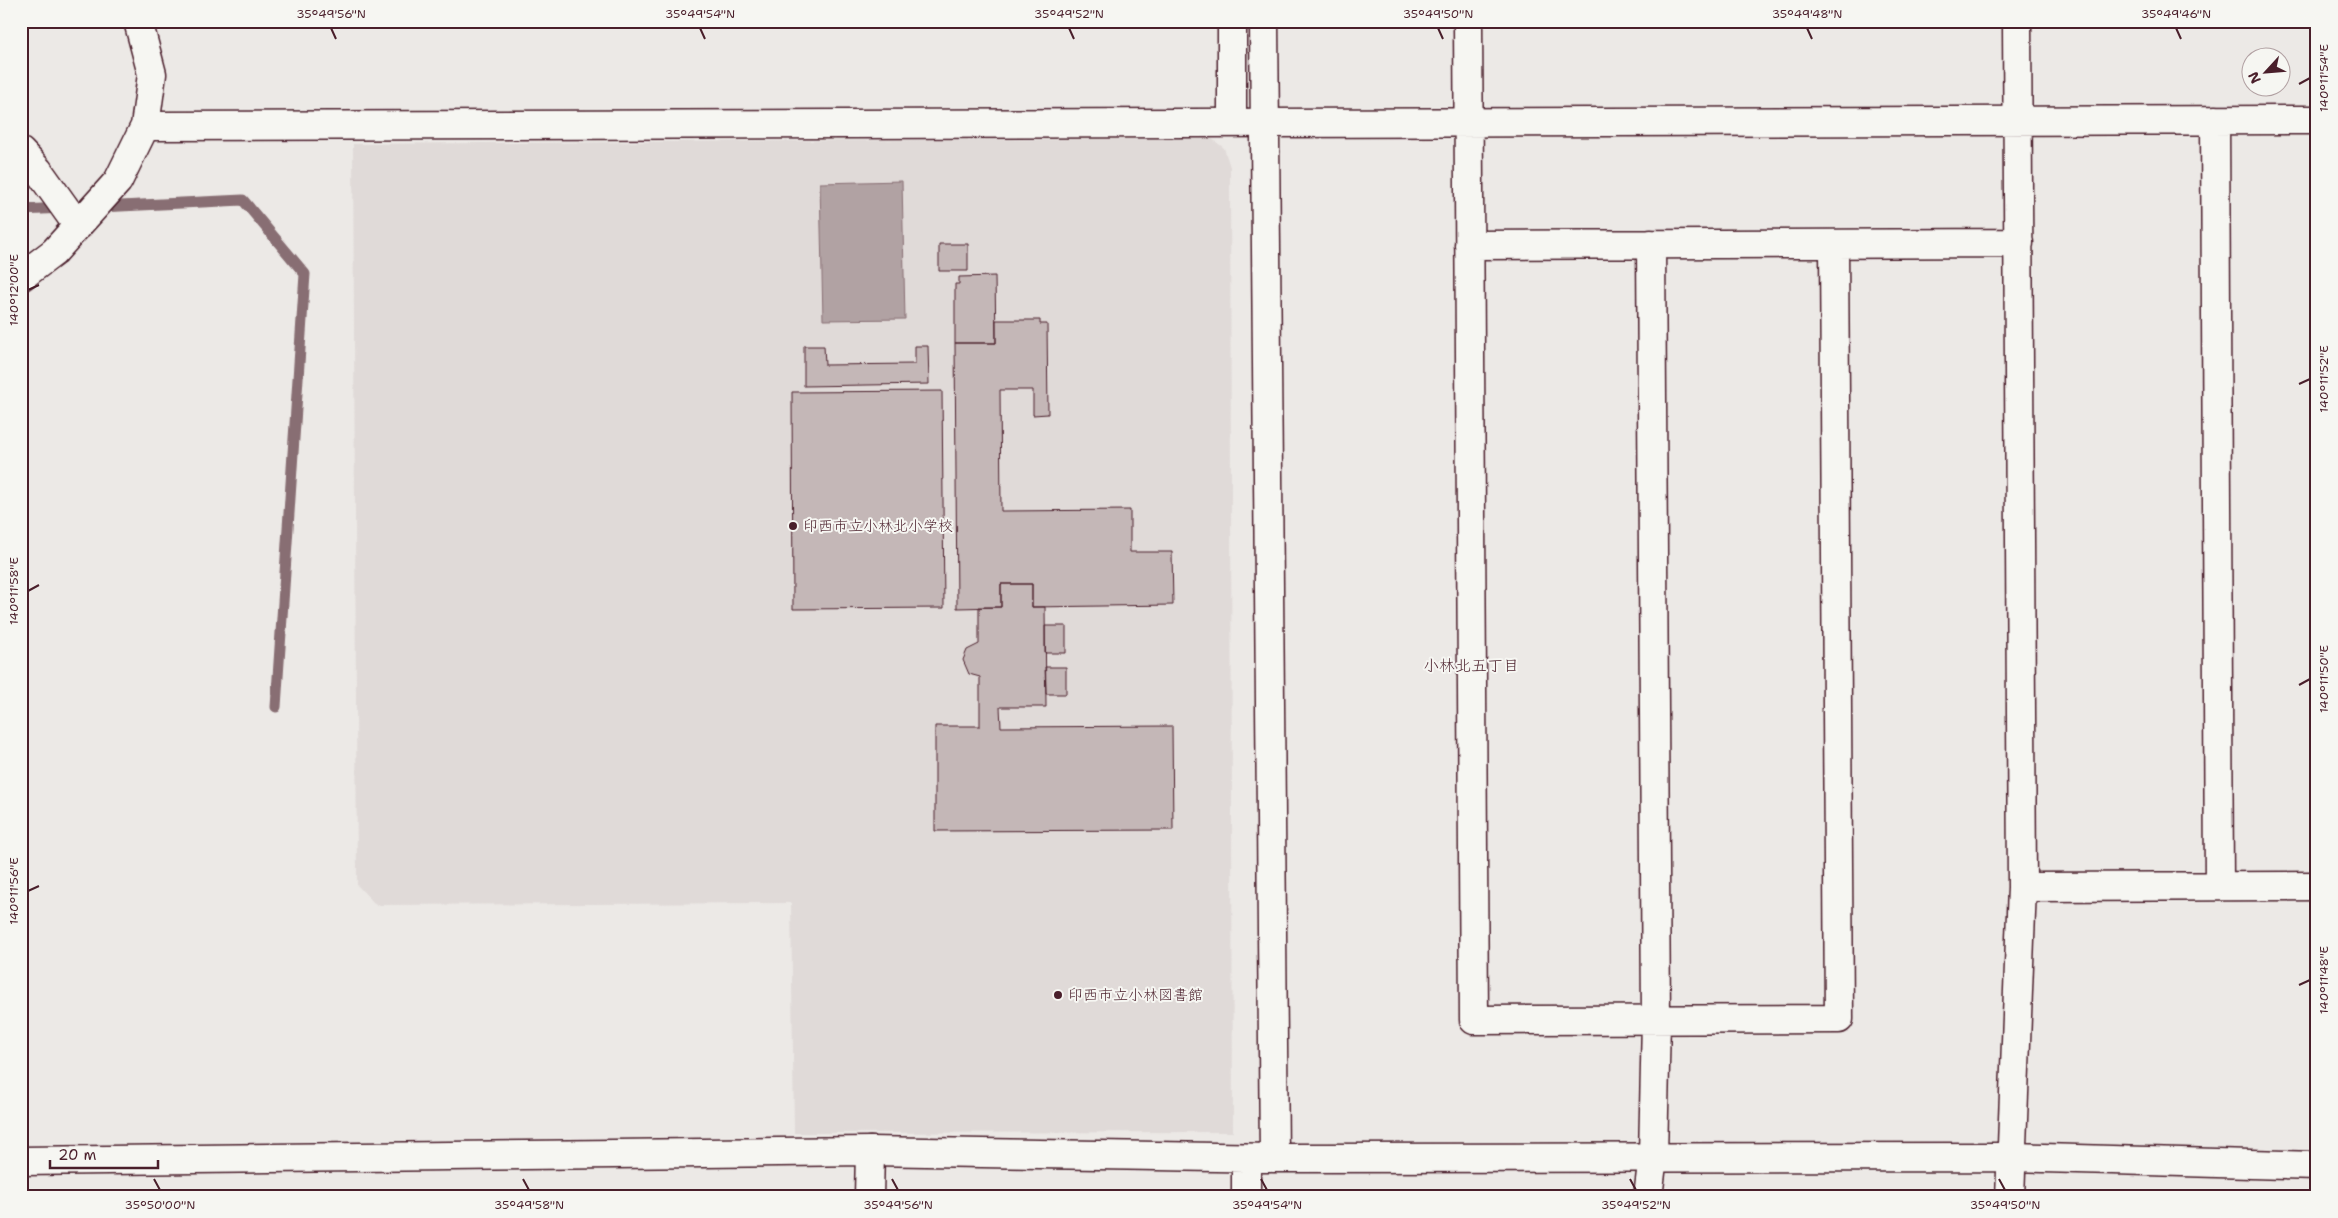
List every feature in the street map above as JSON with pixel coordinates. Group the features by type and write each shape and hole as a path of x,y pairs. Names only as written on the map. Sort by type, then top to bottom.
{"street":[{"path":"21,277 54,252 118,181 145,126 152,74 138,21"},
{"path":"1232,21 1232,123"},
{"path":"1264,21 1274,1158"},
{"path":"1468,21 1474,1020 1839,1019 1834,244"},
{"path":"2010,1197 2022,887 2017,21"},
{"path":"2214,120 2219,886"},
{"path":"145,126 2317,120"},
{"path":"21,152 38,170 78,226"},
{"path":"1470,245 2019,243"},
{"path":"1648,1197 1653,1156 1656,1020 1651,244"},
{"path":"2022,887 2317,886"},
{"path":"21,1160 870,1151 1246,1158 2011,1157 2317,1166"},
{"path":"869,1197 870,1151"},
{"path":"1246,1158 1246,1197"}],"shaded area":[{"name":"印西市立小林北小学校","path":"1211,138 1224,148 1230,167 1233,1132 794,1133 791,903 376,905 357,885 353,144"},
{"path":"902,181 905,319 823,320 820,183"}],"building":[{"path":"939,244 968,244 968,271 939,271"},
{"path":"995,276 996,343 955,343 955,284 959,284 959,277"},
{"path":"996,320 1040,320 1040,324 1047,324 1048,414 1033,415 1033,390 1000,390 1001,511 1130,510 1130,552 1172,552 1173,605 1032,607 1032,584 1001,584 1001,607 957,608 955,343 996,343"},
{"path":"804,346 824,346 825,365 915,364 915,346 928,346 929,384 804,386"},
{"path":"942,391 944,608 793,609 792,392"},
{"path":"1001,584 1032,584 1032,607 1045,607 1046,707 1000,707 1001,727 1172,726 1173,830 935,831 935,726 980,726 980,677 969,674 963,660 967,650 979,644 979,607 1001,607"},
{"path":"1045,626 1066,626 1066,653 1045,653"},
{"path":"1045,667 1066,667 1066,694 1046,694"}],"waterway":[{"path":"100,207 243,200 305,274 276,707"},
{"path":"21,210 64,208"}],"place":[{"name":"印西市立小林北小学校","path":"793,526"},
{"name":"印西市立小林図書館","path":"1058,995"}],"district":[{"name":"小林北五丁目","path":"1471,665"}]}
